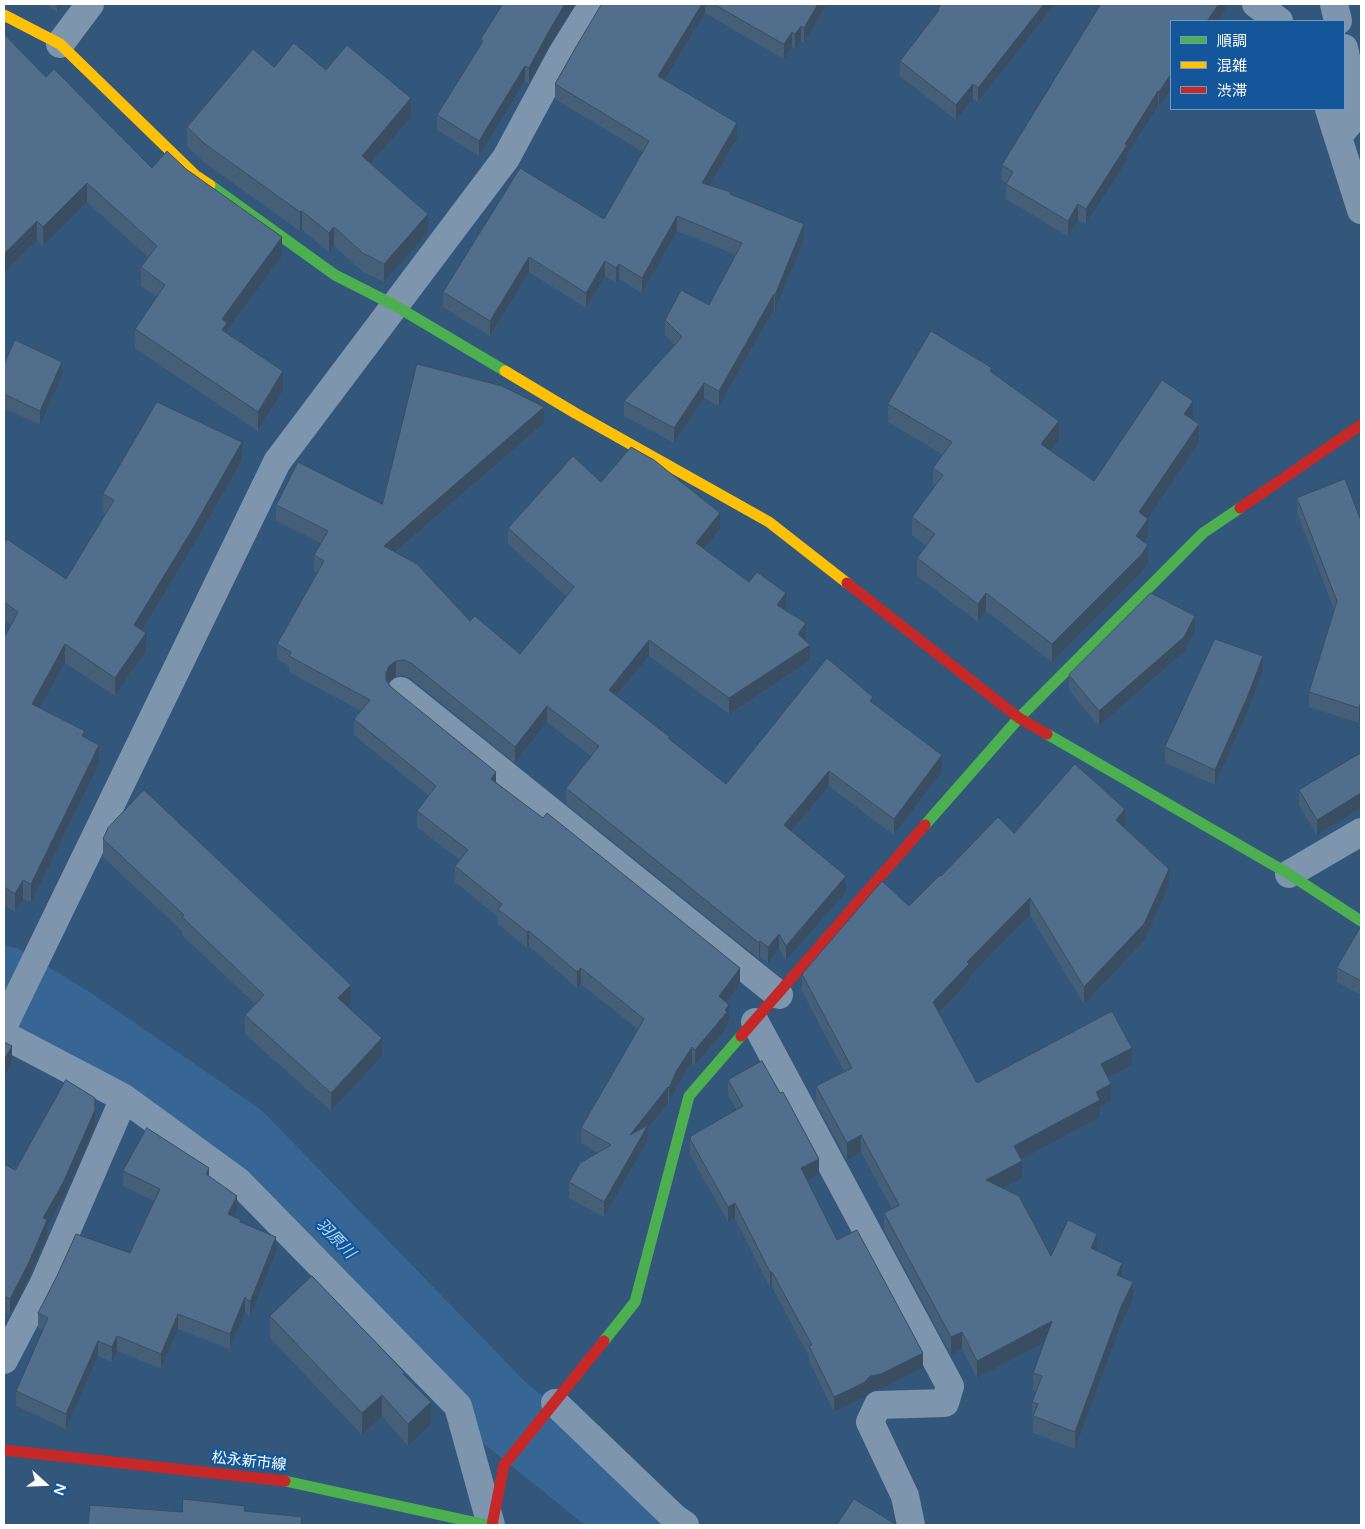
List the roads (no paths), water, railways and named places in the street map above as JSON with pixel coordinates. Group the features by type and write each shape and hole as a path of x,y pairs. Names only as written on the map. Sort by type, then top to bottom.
{"street":[{"path":"60,44 90,4"},
{"path":"4,1025 278,462 506,158 562,54 594,4"},
{"path":"1256,4 1278,20"},
{"path":"1334,4 1338,20"},
{"path":"4,15 60,44 196,175 335,275 394,305 575,413 769,522 1019,718 1289,874 1361,922"},
{"path":"1338,136 1358,112 1345,53"},
{"path":"1329,110 1361,210"},
{"path":"491,1525 504,1465 636,1302 690,1096 1019,718 1203,533 1361,425"},
{"path":"401,691 779,995"},
{"path":"1289,874 1361,832"},
{"path":"755,1022 950,1386 945,1403 878,1405 870,1422 905,1496 911,1525"},
{"path":"4,1035 124,1098 238,1181 458,1406 491,1525"},
{"path":"4,1360 43,1285 124,1098"},
{"path":"555,1403 676,1519 685,1525"},
{"name":"松永新市線","path":"4,1450 289,1481 487,1525"}],"waterway":[{"name":"羽原川","path":"4,983 71,1024 237,1138 501,1410 644,1525"}]}
